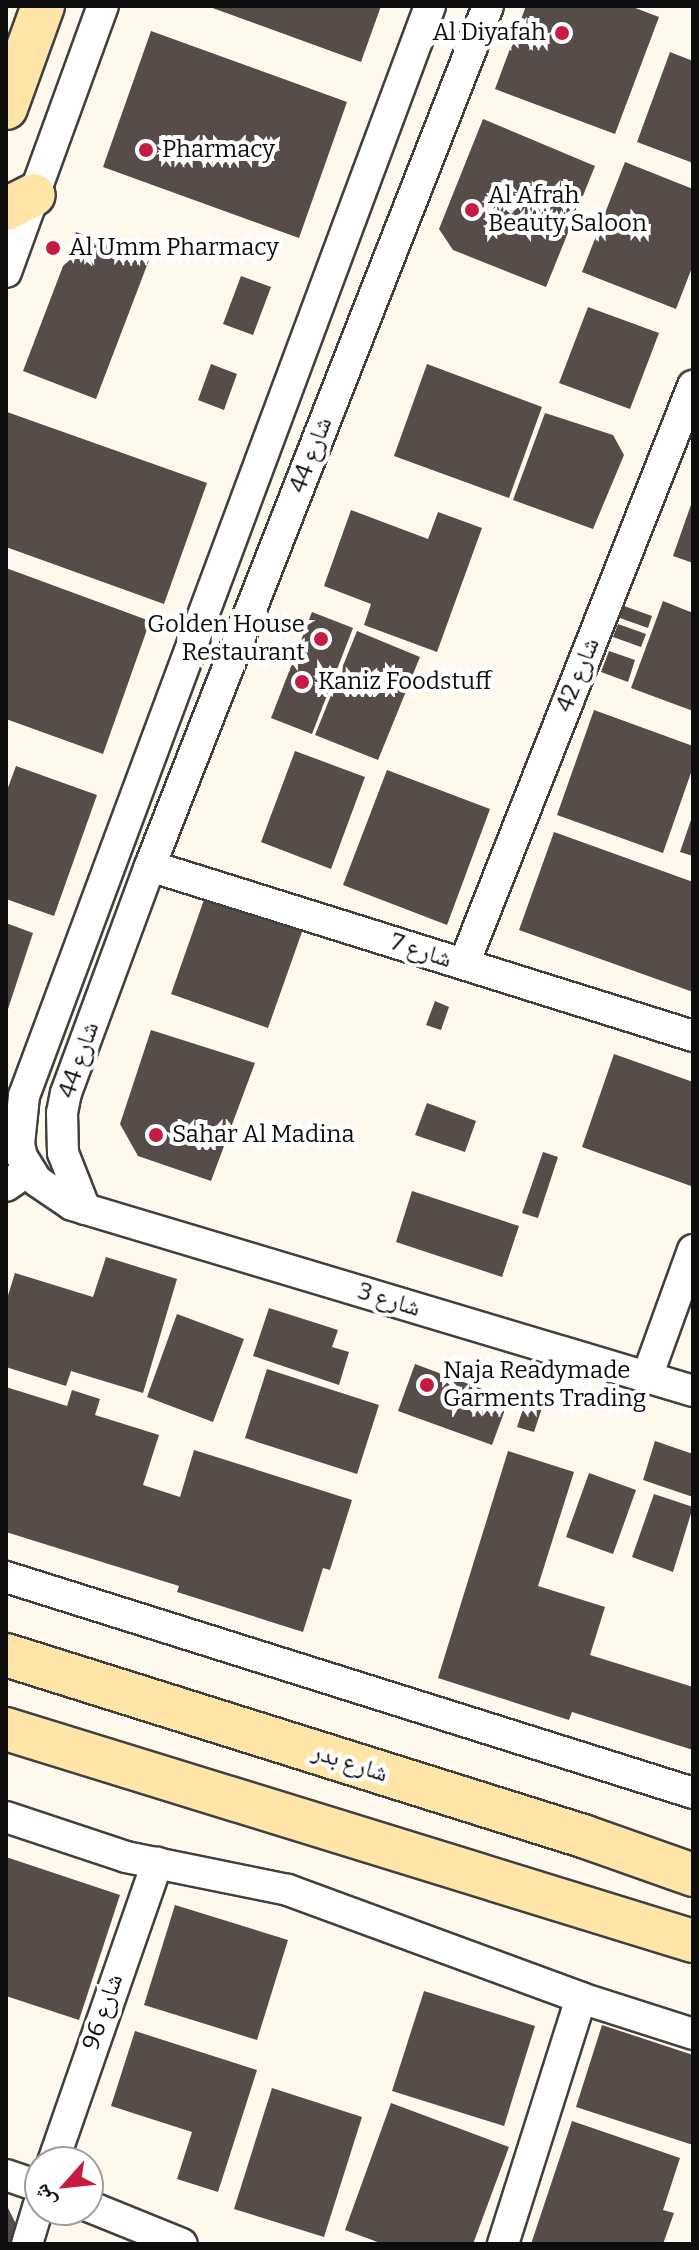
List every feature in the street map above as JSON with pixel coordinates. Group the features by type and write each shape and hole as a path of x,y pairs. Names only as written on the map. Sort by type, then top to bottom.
{"main road":[{"path":"6,108 43,6"},
{"name":"شارع بدر","path":"6,1655 583,1836 693,1875"},
{"path":"6,1729 693,1941"}],"street":[{"path":"6,272 20,202 103,6"},
{"name":"شارع 44","path":"85,1209 17,1178 22,1157 18,1130 24,1096 430,6"},
{"name":"شارع 44","path":"85,1209 63,1153 66,1093 150,866 488,6"},
{"name":"شارع 42","path":"464,964 693,386"},
{"name":"شارع 7","path":"150,866 693,1036"},
{"name":"شارع 3","path":"85,1209 693,1391"},
{"path":"647,1377 693,1250"},
{"path":"6,1577 693,1793"},
{"path":"6,1817 55,1836 157,1863 288,1890 581,1998 693,2034"},
{"name":"شارع 96","path":"59,2146 157,1863"},
{"path":"503,2244 581,1998"},
{"path":"104,2212 182,2244"}],"building":[{"path":"207,6 381,6 361,62"},
{"path":"526,6 630,6 659,17 615,134 495,89"},
{"path":"151,31 347,102 299,238 103,167"},
{"path":"670,52 693,61 693,163 637,142"},
{"path":"483,119 595,166 546,287 453,250 439,229"},
{"path":"625,162 693,189 693,265 676,309 582,272"},
{"path":"76,232 149,260 96,399 23,371"},
{"path":"241,276 271,287 253,335 223,324"},
{"path":"588,307 659,333 630,409 559,383"},
{"path":"211,364 237,374 224,410 198,400"},
{"path":"427,364 542,407 509,498 394,456"},
{"path":"7,412 207,483 164,604 6,547"},
{"path":"545,413 613,435 624,455 593,529 513,500"},
{"path":"693,499 693,563 673,556"},
{"path":"351,510 428,539 438,512 482,528 437,652 364,625 371,604 324,586"},
{"path":"6,568 150,621 103,754 6,719"},
{"path":"663,601 693,613 693,711 631,688"},
{"path":"624,606 652,616 648,628 620,618"},
{"path":"312,612 353,628 312,734 271,718"},
{"path":"618,624 646,634 641,647 613,637"},
{"path":"357,631 420,657 378,760 315,735"},
{"path":"609,651 635,660 628,682 601,672"},
{"path":"594,710 693,746 693,767 663,853 557,815"},
{"path":"295,751 365,777 331,869 261,842"},
{"path":"16,766 97,795 54,916 6,899 6,793"},
{"path":"387,770 490,809 447,925 343,885"},
{"path":"693,814 693,856 680,852"},
{"path":"554,832 693,882 693,992 519,930"},
{"path":"206,894 303,929 268,1028 171,994"},
{"path":"6,923 33,933 7,1012 6,1011"},
{"path":"435,1001 449,1007 441,1030 426,1025"},
{"path":"151,1030 255,1063 211,1181 138,1156 120,1124"},
{"path":"614,1054 693,1082 691,1186 582,1147"},
{"path":"427,1103 476,1121 465,1152 415,1135"},
{"path":"543,1152 558,1157 538,1218 522,1213"},
{"path":"412,1191 519,1226 502,1277 396,1242"},
{"path":"106,1257 177,1279 143,1393 71,1371 66,1386 6,1367 6,1302 15,1273 93,1297"},
{"path":"269,1308 338,1330 332,1347 349,1352 339,1385 253,1356"},
{"path":"177,1314 244,1339 213,1422 147,1397"},
{"path":"415,1364 509,1399 492,1445 398,1411"},
{"path":"267,1369 379,1405 357,1474 245,1438"},
{"path":"6,1387 67,1406 72,1390 100,1399 95,1415 159,1435 143,1485 180,1497 194,1450 352,1500 330,1570 323,1568 303,1632 177,1592 179,1586 6,1532"},
{"path":"529,1391 546,1396 534,1432 517,1427"},
{"path":"655,1441 693,1454 693,1497 643,1480"},
{"path":"508,1451 574,1472 538,1586 605,1607 590,1655 693,1687 693,1750 572,1712 569,1720 438,1678"},
{"path":"589,1473 636,1490 613,1554 566,1537"},
{"path":"654,1494 693,1507 673,1572 632,1557"},
{"path":"6,1857 120,1895 79,2020 6,1996"},
{"path":"175,1905 288,1940 257,2040 144,2005"},
{"path":"424,1991 535,2026 504,2126 392,2091"},
{"path":"602,2025 693,2055 693,2145 576,2107"},
{"path":"135,2031 257,2070 218,2192 177,2179 192,2132 111,2106"},
{"path":"272,2088 362,2117 324,2237 234,2209"},
{"path":"391,2103 509,2147 473,2244 383,2244 345,2230"},
{"path":"572,2121 680,2158 663,2210 674,2213 663,2244 531,2244"},
{"path":"6,2204 25,2242 24,2244 6,2244"}],"place":[{"name":"Al Diyafah","path":"562,33"},
{"name":"Pharmacy","path":"146,150"},
{"name":"Al Afrah Beauty Saloon","path":"472,210"},
{"name":"Al Umm Pharmacy","path":"53,248"},
{"name":"Golden House Restaurant","path":"321,639"},
{"name":"Kaniz Foodstuff","path":"302,682"},
{"name":"Sahar Al Madina","path":"156,1135"},
{"name":"Naja Readymade Garments Trading","path":"427,1385"}]}
